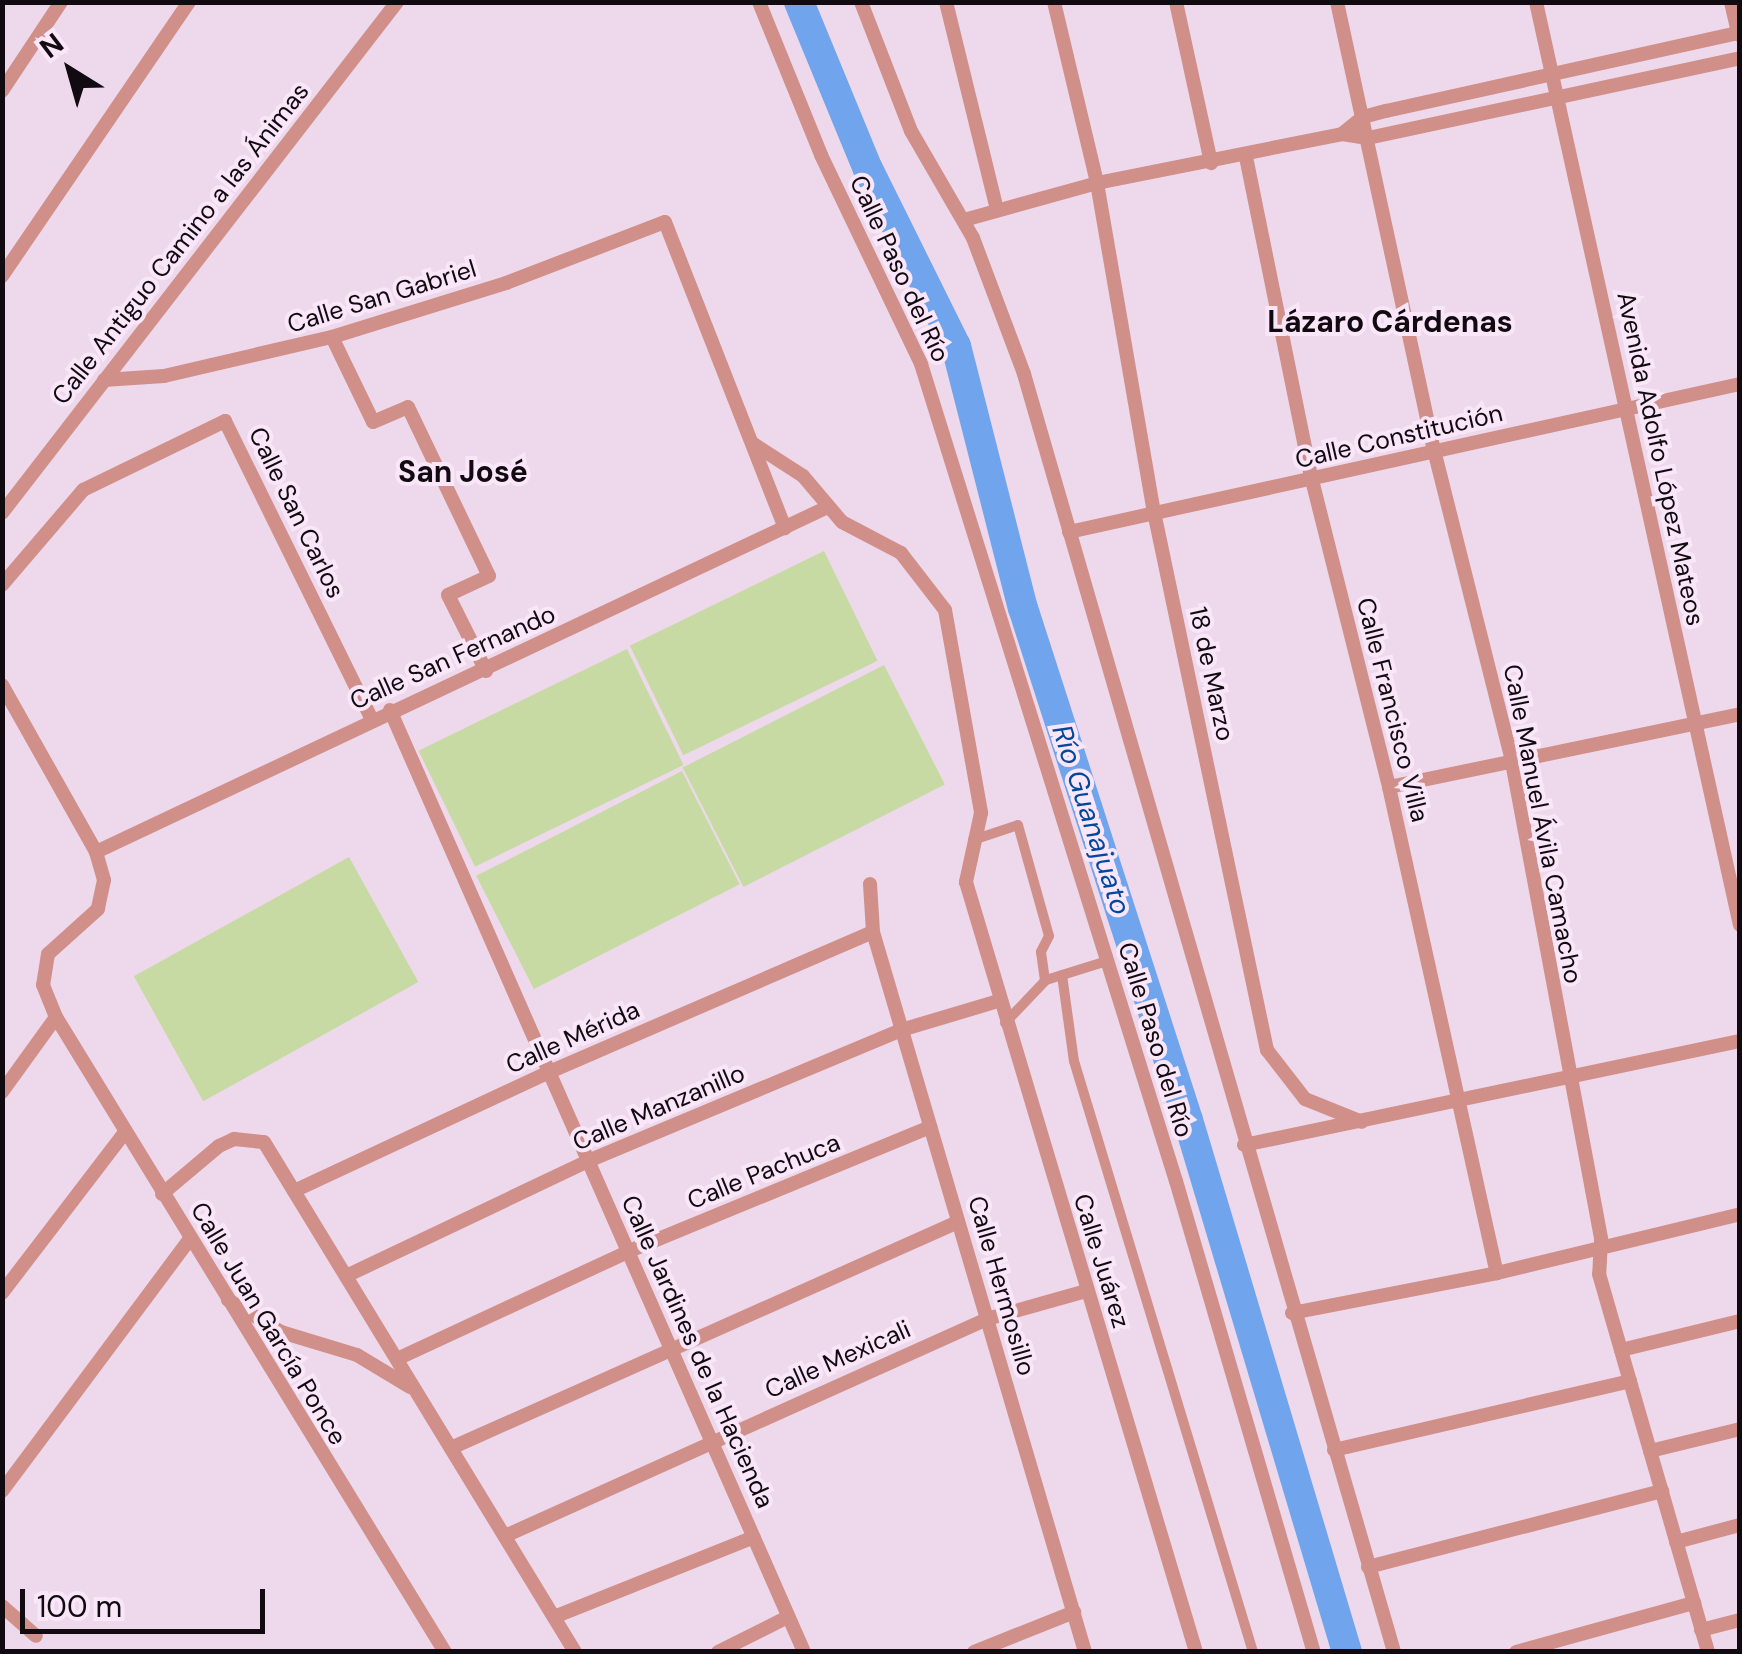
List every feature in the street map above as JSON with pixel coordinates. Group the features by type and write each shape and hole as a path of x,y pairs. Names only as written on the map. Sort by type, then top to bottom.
{"street":[{"path":"2,91 61,2"},
{"path":"2,276 189,2"},
{"name":"Calle Antiguo Camino a las Ánimas","path":"2,513 397,2"},
{"name":"Calle Paso del Río","path":"759,2 821,155 921,364 1108,961 1314,1652"},
{"path":"861,2 911,130 964,220 1024,374 1292,1313 1394,1652"},
{"path":"946,2 996,209"},
{"name":"18 de Marzo","path":"1054,2 1096,183 1154,512 1267,1050 1305,1100 1362,1122"},
{"path":"1176,2 1211,163"},
{"name":"Calle Manuel Ávila Camacho","path":"1337,2 1434,450 1511,757 1600,1248 1599,1274 1708,1652"},
{"name":"Avenida Adolfo López Mateos","path":"1536,2 1740,925"},
{"path":"1342,134 1363,116 1551,70 1739,33 1733,2"},
{"path":"964,220 1096,183 1342,134 1368,138 1740,58"},
{"name":"Calle Francisco Villa","path":"1246,156 1312,480 1389,787 1497,1273"},
{"name":"Calle San Gabriel","path":"104,380 164,376 332,337 506,283 665,222 752,444"},
{"path":"332,337 373,422 408,406 489,576 448,595 486,671"},
{"name":"Calle Constitución","path":"1069,532 1740,384"},
{"name":"Calle San Carlos","path":"2,585 83,490 226,420 371,718"},
{"path":"752,444 803,476 842,522 901,553 944,610 981,813 970,841"},
{"path":"752,444 786,528"},
{"name":"Calle San Fernando","path":"96,852 371,718 486,671 828,506"},
{"path":"2,685 96,852"},
{"name":"Calle Jardines de la Hacienda","path":"390,710 804,1652"},
{"path":"1389,787 1511,757 1740,714"},
{"path":"970,841 1018,825 1049,936 1040,952 1045,980"},
{"name":"Calle Juárez","path":"970,841 966,882 998,1001 1196,1652"},
{"name":"Calle Juan García Ponce","path":"96,852 104,880 98,909 48,954 43,970 56,1017 224,1298 445,1652"},
{"name":"Calle Hermosillo","path":"870,884 873,932 1085,1652"},
{"name":"Calle Mérida","path":"294,1191 546,1072 873,932"},
{"path":"1005,1024 1045,980 1108,961"},
{"path":"1062,975 1074,1062 1253,1652"},
{"name":"Calle Manzanillo","path":"346,1276 588,1162 902,1030 998,1001"},
{"path":"2,1092 56,1017"},
{"path":"1244,1145 1740,1041"},
{"name":"Calle Pachuca","path":"397,1359 628,1252 930,1128"},
{"path":"2,1294 125,1132"},
{"path":"162,1194 218,1146 234,1140 264,1142 576,1652"},
{"path":"1292,1313 1497,1273 1740,1214"},
{"path":"452,1448 669,1346 958,1222"},
{"path":"2,1491 190,1239"},
{"name":"Calle Mexicali","path":"505,1536 987,1319 1086,1291"},
{"path":"224,1298 281,1332 381,1366 419,1393"},
{"path":"1621,1350 1740,1321"},
{"path":"1334,1450 1630,1381"},
{"path":"1650,1451 1740,1428"},
{"path":"1368,1567 1662,1491"},
{"path":"1676,1542 1740,1525"},
{"path":"554,1617 754,1536"},
{"path":"1516,1652 1694,1603"},
{"path":"2,1606 36,1636"},
{"path":"974,1652 1074,1612"},
{"path":"718,1652 788,1616"},
{"path":"1702,1630 1740,1620"}],"green space":[{"path":"824,551 877,661 683,755 630,646"},
{"path":"627,649 684,765 475,867 418,751"},
{"path":"884,665 945,784 743,887 683,768"},
{"path":"682,771 740,884 534,989 476,876"},
{"path":"349,857 418,982 203,1101 134,976"}],"waterway":[{"name":"Río Guanajuato","path":"799,2 868,169 956,346 1023,608 1188,1120 1347,1652"}],"district":[{"name":"Lázaro Cárdenas","path":"1390,322"},
{"name":"San José","path":"463,472"}]}
